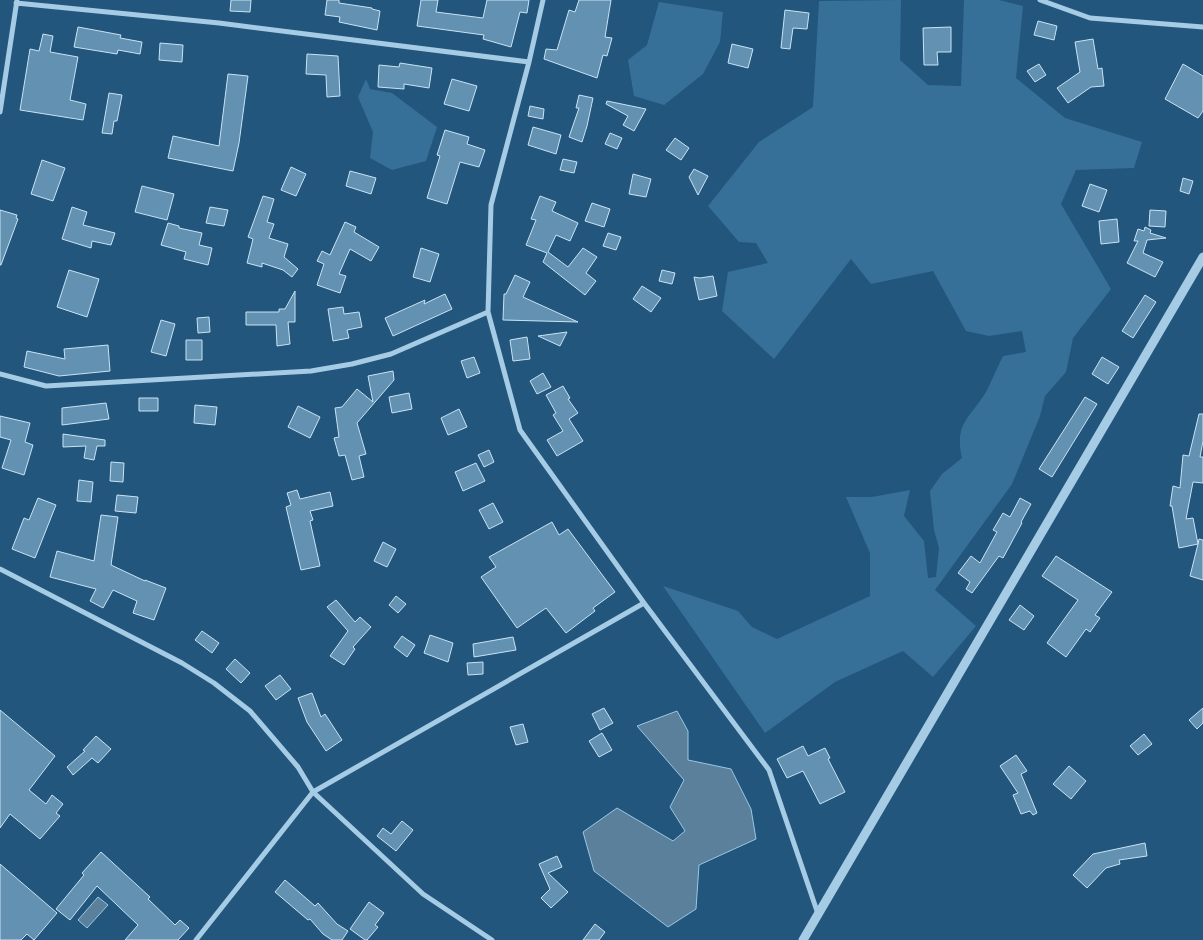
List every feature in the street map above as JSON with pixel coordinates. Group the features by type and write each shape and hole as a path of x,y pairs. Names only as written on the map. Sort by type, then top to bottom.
{"street":[{"path":"543,0 529,62 491,205 488,312 520,430 644,603 769,770 818,914"},
{"path":"1040,0 1090,18 1203,27"},
{"path":"0,112 16,2 219,23 529,62"},
{"path":"803,940 1203,258"},
{"path":"0,374 46,386 312,371 352,364 391,354 488,312"},
{"path":"0,569 182,663 214,683 250,711 298,767 313,792 423,894 492,940"},
{"path":"196,940 313,792 644,603"}],"shaded area":[{"path":"901,0 900,60 928,85 961,86 964,0 999,0 1023,6 1016,78 1065,118 1142,142 1134,168 1076,170 1061,204 1111,289 1073,338 1066,372 1045,396 1040,416 1012,484 935,590 976,626 933,677 903,651 835,682 765,733 663,586 738,611 752,627 777,639 870,596 870,553 846,497 872,497 910,490 904,516 924,541 928,578 936,577 939,548 934,530 930,491 942,474 962,458 960,437 962,429 969,415 986,392 1003,356 1026,352 1022,331 989,336 966,331 933,271 871,284 851,259 774,359 722,311 728,272 768,263 756,243 739,242 708,206 759,142 813,107 819,1"},
{"path":"659,2 723,12 720,42 703,74 664,105 634,96 628,60 647,45"},
{"path":"366,79 370,89 392,93 437,127 426,161 392,170 370,158 373,132 358,97"},
{"path":"677,711 688,731 688,760 731,769 751,809 756,839 699,865 696,909 668,927 594,871 583,832 617,808 673,841 685,831 670,807 684,780 637,726"},
{"path":"98,897 108,905 87,928 78,920"}],"building":[{"path":"231,0 251,0 250,12 230,11"},
{"path":"327,0 339,0 339,3 380,11 377,30 339,22 340,17 325,15"},
{"path":"421,0 438,0 436,12 483,18 487,0 529,0 527,13 520,12 511,47 483,39 484,35 417,26"},
{"path":"579,0 611,0 605,37 612,38 607,56 603,55 597,78 544,59 546,49 557,50 569,10 575,12"},
{"path":"785,10 809,13 807,29 793,28 790,49 781,48"},
{"path":"1038,21 1057,26 1054,40 1034,35"},
{"path":"78,27 121,35 120,38 142,42 140,54 118,50 117,54 74,47"},
{"path":"951,27 951,52 937,52 938,65 924,65 923,28"},
{"path":"43,34 53,36 50,52 78,57 70,100 86,104 83,120 20,110 30,49 39,51"},
{"path":"1093,39 1098,69 1102,68 1104,86 1091,87 1068,103 1057,88 1080,72 1075,42"},
{"path":"160,43 183,45 182,62 159,60"},
{"path":"732,44 753,49 748,68 728,63"},
{"path":"307,54 338,56 340,96 327,97 326,75 306,74"},
{"path":"400,63 432,68 429,88 404,84 404,89 378,87 379,65 399,67"},
{"path":"1039,64 1046,75 1035,82 1027,71"},
{"path":"1183,64 1203,76 1203,111 1198,118 1165,99"},
{"path":"228,74 248,76 239,143 233,171 168,158 173,136 219,146"},
{"path":"452,79 477,86 469,111 444,104"},
{"path":"109,93 122,95 117,121 114,121 112,134 102,133"},
{"path":"579,95 593,98 582,142 569,137 579,108 576,108"},
{"path":"607,101 646,109 634,131 623,125 628,116 606,104"},
{"path":"530,106 544,109 543,119 528,116"},
{"path":"533,127 561,135 556,154 528,145"},
{"path":"445,130 469,137 467,144 485,150 479,167 460,162 447,204 427,198 440,156 437,155"},
{"path":"610,133 622,138 617,149 605,144"},
{"path":"675,138 689,148 681,160 666,150"},
{"path":"563,159 577,162 574,173 560,170"},
{"path":"42,160 65,168 53,201 31,194"},
{"path":"291,167 306,174 296,196 281,190"},
{"path":"694,169 708,176 698,195 689,177"},
{"path":"350,171 376,178 371,194 346,186"},
{"path":"633,174 651,179 646,197 629,194"},
{"path":"1183,178 1193,181 1189,194 1180,191"},
{"path":"1090,184 1107,190 1099,212 1082,206"},
{"path":"142,186 174,194 167,220 135,212"},
{"path":"263,196 274,199 267,222 274,224 269,238 288,244 284,257 298,269 292,277 283,270 262,263 262,267 247,263 253,239 248,237"},
{"path":"540,196 556,202 552,211 578,223 570,241 556,235 548,252 568,267 583,248 597,257 586,273 596,281 585,295 543,262 547,253 526,245 536,220 531,219"},
{"path":"592,203 610,209 604,227 585,221"},
{"path":"72,207 87,212 83,225 115,233 111,245 92,241 91,248 62,239"},
{"path":"210,207 228,210 224,226 206,223"},
{"path":"0,210 17,215 16,218 18,219 1,265 0,265"},
{"path":"1150,210 1166,211 1165,227 1149,226"},
{"path":"1117,219 1119,242 1101,244 1099,221"},
{"path":"345,222 356,227 354,232 379,247 371,261 350,249 339,274 346,276 340,293 317,285 324,264 317,261 322,251 330,255"},
{"path":"168,223 179,226 179,228 202,233 199,245 212,248 208,265 184,259 186,252 161,245"},
{"path":"1145,227 1151,230 1150,233 1166,238 1147,240 1143,253 1163,262 1155,277 1127,263 1138,241 1134,241 1138,229 1144,231"},
{"path":"608,233 621,237 616,250 603,246"},
{"path":"421,248 439,254 430,282 413,277"},
{"path":"69,270 99,279 87,317 57,307"},
{"path":"662,270 675,273 672,284 659,281"},
{"path":"515,275 530,282 523,297 578,322 503,320 504,294 506,294"},
{"path":"713,276 717,296 699,300 694,277"},
{"path":"642,286 661,298 651,312 633,299"},
{"path":"295,291 295,322 288,322 290,344 277,346 276,325 246,325 246,312 279,312 279,309 285,309"},
{"path":"445,294 452,309 393,336 385,318 425,300 424,304"},
{"path":"1145,295 1156,302 1133,338 1122,331"},
{"path":"343,307 344,314 359,312 362,327 347,330 349,338 333,341 328,309"},
{"path":"209,317 210,332 198,333 197,318"},
{"path":"161,320 175,324 166,356 151,352"},
{"path":"567,332 560,346 538,336"},
{"path":"527,337 530,359 513,361 510,340"},
{"path":"186,340 202,340 202,360 186,360"},
{"path":"108,345 110,371 59,376 24,367 27,351 65,359 64,349"},
{"path":"474,357 480,373 467,378 461,361"},
{"path":"1102,357 1119,367 1108,384 1092,374"},
{"path":"393,371 394,380 357,423 366,454 359,456 364,477 352,480 345,455 339,456 334,438 339,437 335,408 342,407 357,389 373,402 368,376"},
{"path":"543,373 551,387 537,394 530,381"},
{"path":"563,386 570,398 568,399 578,413 569,419 583,441 557,456 547,440 563,431 553,415 556,413 546,395"},
{"path":"409,393 412,409 392,413 389,397"},
{"path":"1085,397 1097,404 1052,477 1039,469"},
{"path":"139,398 158,398 158,411 139,411"},
{"path":"106,403 109,419 62,425 62,408"},
{"path":"195,405 217,407 215,425 194,423"},
{"path":"298,406 320,417 310,438 288,427"},
{"path":"459,409 467,427 448,435 441,418"},
{"path":"1199,414 1203,414 1203,441 1200,457 1203,457 1203,483 1193,482 1186,519 1193,518 1198,544 1179,548 1172,506 1170,506 1173,486 1180,488 1183,455 1189,456"},
{"path":"0,416 30,423 25,442 33,445 24,475 2,468 11,440 0,437"},
{"path":"63,434 105,440 105,446 97,446 94,460 84,458 86,446 63,447"},
{"path":"489,450 494,462 484,467 478,455"},
{"path":"111,462 124,463 123,482 110,481"},
{"path":"476,463 485,481 463,491 455,472"},
{"path":"79,480 93,482 91,502 77,501"},
{"path":"297,490 300,499 330,492 333,506 310,511 313,520 310,521 320,566 301,570 286,507 291,505 287,493"},
{"path":"117,495 138,497 136,513 115,511"},
{"path":"38,498 56,505 35,558 12,549 24,518 29,520"},
{"path":"1020,498 1031,504 1022,523 1003,558 999,556 972,593 966,589 970,582 958,573 971,556 980,563 997,532 993,530 1003,513 1010,517"},
{"path":"493,503 503,522 489,529 479,510"},
{"path":"101,515 118,517 111,565 145,581 166,588 154,620 133,613 137,601 113,590 103,608 90,601 96,589 50,577 57,551 94,561"},
{"path":"552,522 559,535 568,529 615,592 593,608 595,611 566,633 546,608 517,628 481,577 496,567 489,557"},
{"path":"1199,539 1203,540 1203,580 1190,576"},
{"path":"383,542 396,549 387,567 374,561"},
{"path":"1056,556 1112,592 1095,615 1100,618 1090,632 1086,629 1066,657 1047,643 1078,600 1042,576"},
{"path":"396,596 406,604 398,613 389,605"},
{"path":"336,600 355,622 360,617 371,627 353,647 355,649 344,665 330,656 348,631 327,607"},
{"path":"1020,605 1034,616 1024,630 1009,620"},
{"path":"202,631 219,643 212,653 195,640"},
{"path":"430,635 453,643 448,662 424,653"},
{"path":"402,636 415,645 407,657 394,647"},
{"path":"513,637 516,650 474,657 473,644"},
{"path":"235,659 250,673 241,683 226,669"},
{"path":"483,662 483,674 468,675 467,663"},
{"path":"280,675 291,689 276,700 265,686"},
{"path":"312,693 321,717 325,714 342,740 326,751 307,722 298,698"},
{"path":"604,708 613,723 600,730 592,714"},
{"path":"1203,708 1203,723 1197,729 1189,720"},
{"path":"0,710 55,756 29,790 46,804 52,795 63,804 56,813 60,816 40,839 10,814 0,828"},
{"path":"523,724 528,742 516,745 510,727"},
{"path":"602,733 612,750 599,757 589,741"},
{"path":"1144,734 1152,744 1138,755 1130,746"},
{"path":"96,736 111,749 98,763 92,758 73,775 67,767 85,751 83,750"},
{"path":"803,746 808,756 825,748 830,758 828,759 845,792 820,804 803,771 787,778 777,759"},
{"path":"1016,755 1027,771 1021,774 1037,813 1033,815 1030,811 1021,814 1013,795 1018,793 1000,766"},
{"path":"1069,766 1086,781 1071,799 1053,784"},
{"path":"402,821 413,830 396,851 377,836 383,828 391,834"},
{"path":"1145,843 1147,856 1119,860 1120,864 1106,868 1087,888 1073,875 1093,854"},
{"path":"101,852 150,897 148,899 175,925 180,920 189,928 178,940 125,940 138,925 97,886 70,920 56,909 84,875 82,873"},
{"path":"557,856 562,867 548,873 568,892 551,908 541,898 550,889 539,864"},
{"path":"0,864 57,913 34,940 27,934 21,940 0,940"},
{"path":"285,880 315,906 318,903 337,924 348,931 342,940 332,940 323,934 310,919 308,920 275,892"},
{"path":"369,902 384,913 375,925 378,927 365,940 350,929"},
{"path":"595,924 605,932 599,940 583,940"}]}
